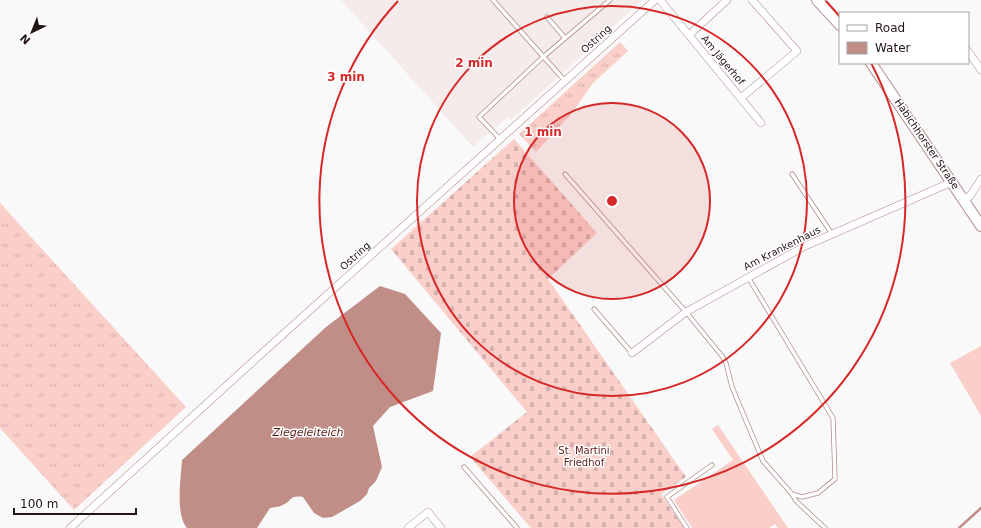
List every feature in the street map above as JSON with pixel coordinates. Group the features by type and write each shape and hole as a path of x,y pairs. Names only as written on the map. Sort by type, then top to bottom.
{"main road":[{"path":"817,0 839,24"},
{"name":"Habichhorster Straße","path":"872,64 981,226"}],"street":[{"name":"Am Jägerhof","path":"660,0 761,123"},
{"name":"Am Jägerhof","path":"689,35 727,0"},
{"name":"Am Jägerhof","path":"742,98 797,51 752,0"},
{"name":"Ostring","path":"70,528 565,81 651,1"},
{"path":"969,52 981,70"},
{"path":"964,200 970,196 981,179"},
{"name":"Am Krankenhaus","path":"632,353 686,312 748,276 805,246 856,222 952,182"},
{"path":"408,528 428,512 441,528"},
{"path":"76,522 82,528"}],"lane":[{"path":"493,0 565,81"},
{"path":"500,139 479,117 543,57 610,0"},
{"path":"547,17 565,38"},
{"path":"565,174 686,312 722,356 726,363 732,387 763,461 792,494 796,501 824,528"},
{"path":"792,174 832,234"},
{"path":"748,276 833,418 835,479 818,493 802,497 792,494"},
{"path":"594,309 632,353"},
{"path":"687,528 667,497 712,465"},
{"path":"464,467 517,528"}],"shaded area":[{"path":"341,0 643,0 511,120 508,117 473,147"}],"green space":[{"path":"620,42 628,51 593,83 572,113 536,152 519,134"},
{"name":"St. Martini Friedhof","path":"514,139 597,233 548,279 686,477 661,494 684,528 531,528 470,457 527,412 391,249"},
{"path":"0,203 186,407 74,510 0,428"},
{"path":"981,346 981,416 950,363"},
{"path":"718,425 788,528 778,528 775,524 769,528 692,528 674,500 733,460 712,429"}],"water":[{"name":"Ziegeleiteich","path":"380,286 405,294 441,333 433,391 390,407 373,426 382,467 376,481 369,488 367,494 360,501 332,517 323,518 314,513 303,497 295,497 283,505 270,508 257,528 187,528 183,522 180,505 182,460 326,327"}],"waterway":[{"path":"959,528 981,508"}]}
